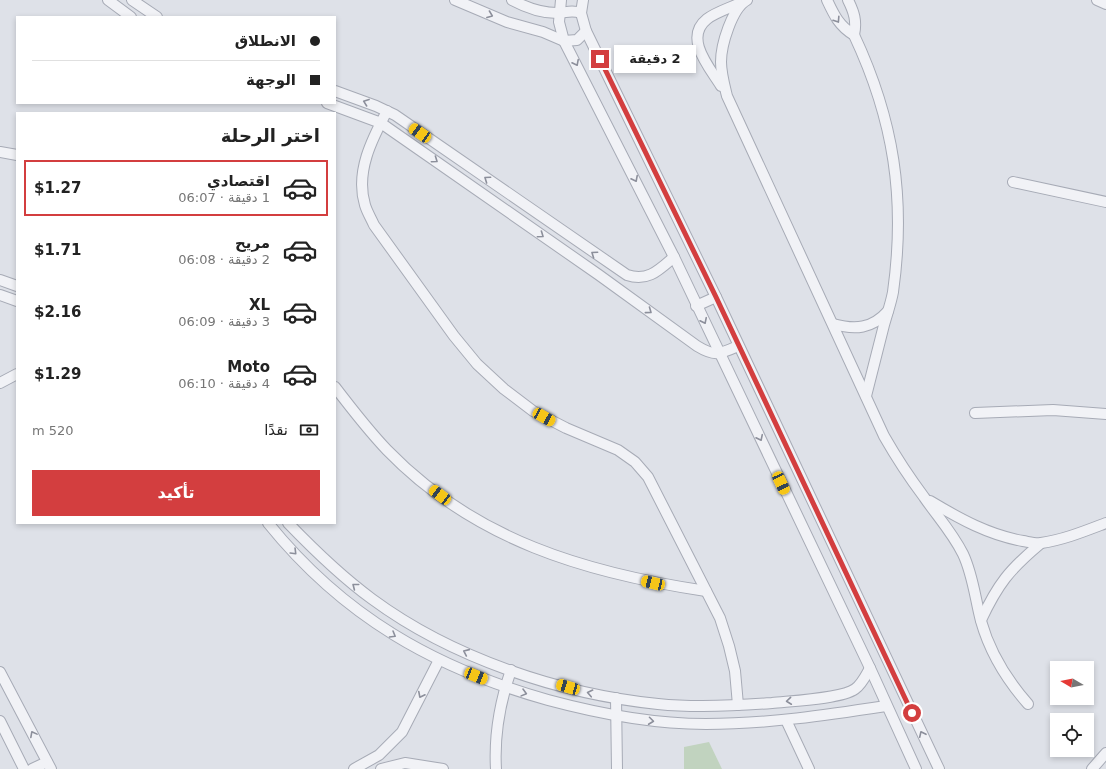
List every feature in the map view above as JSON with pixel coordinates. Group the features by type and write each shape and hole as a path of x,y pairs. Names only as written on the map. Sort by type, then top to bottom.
{"street":[{"path":"108,0 130,16"},
{"path":"132,0 156,16"},
{"path":"455,0 507,22 543,32 564,41 577,40 586,31"},
{"path":"512,0 531,8 559,13 570,10 581,13"},
{"path":"561,0 559,22 564,41 674,257 696,306 870,668 916,769"},
{"path":"583,0 581,13 586,31 716,297 939,769"},
{"path":"826,0 837,22 844,29 854,35 867,64 879,94 894,156 898,220 896,260 892,294 866,396"},
{"path":"848,0 855,16 856,25 854,35"},
{"path":"1098,0 1106,4"},
{"path":"727,96 722,77 721,60 731,19 744,2"},
{"path":"744,2 708,18 702,24 698,32 697,41 699,50 727,96 884,436 903,468 946,525 963,554 975,587 981,620 988,644 998,666 1012,686 1028,704"},
{"path":"336,91 387,111 627,275 640,278 647,277 659,270 674,257"},
{"path":"330,104 381,123 600,275 697,346 704,350 720,354 738,346"},
{"path":"387,111 368,149 362,185 365,204 383,239 454,336 477,364 504,389 540,414 566,428 618,450 634,462 648,477 720,618 735,671 738,705"},
{"path":"0,152 16,155"},
{"path":"1013,182 1106,202"},
{"path":"600,275 606,269 607,262"},
{"path":"618,288 619,281 627,275"},
{"path":"0,280 16,286"},
{"path":"0,295 16,301"},
{"path":"696,306 716,297"},
{"path":"833,324 854,329 864,328 881,319 888,311"},
{"path":"0,382 16,374"},
{"path":"336,387 358,417 388,450 421,480 459,509 501,534 546,553 598,570 653,583 706,591"},
{"path":"975,414 1053,410 1106,414"},
{"path":"925,498 968,523 991,533 1015,540 1040,544"},
{"path":"981,620 995,590 1015,565 1040,544 1076,534 1106,523"},
{"path":"269,524 292,551 354,608 390,634 439,660 504,688 615,716 660,722 705,724 786,720 886,706"},
{"path":"289,524 342,576 372,599 437,639 510,670 581,691 659,704 699,706 738,705 816,698 847,692 854,689 870,668"},
{"path":"354,769 379,755 399,736 439,660"},
{"path":"496,769 498,725 504,688 510,670"},
{"path":"0,672 49,765 32,769"},
{"path":"616,698 615,716 617,769"},
{"path":"816,698 820,716"},
{"path":"786,720 809,769"},
{"path":"0,721 24,769"},
{"path":"1092,769 1106,753"},
{"path":"382,769 405,763 443,769"}],"green space":[{"path":"709,742 722,769 684,769 684,747"}],"route":[{"path":"600,59 716,297 912,713"}]}
